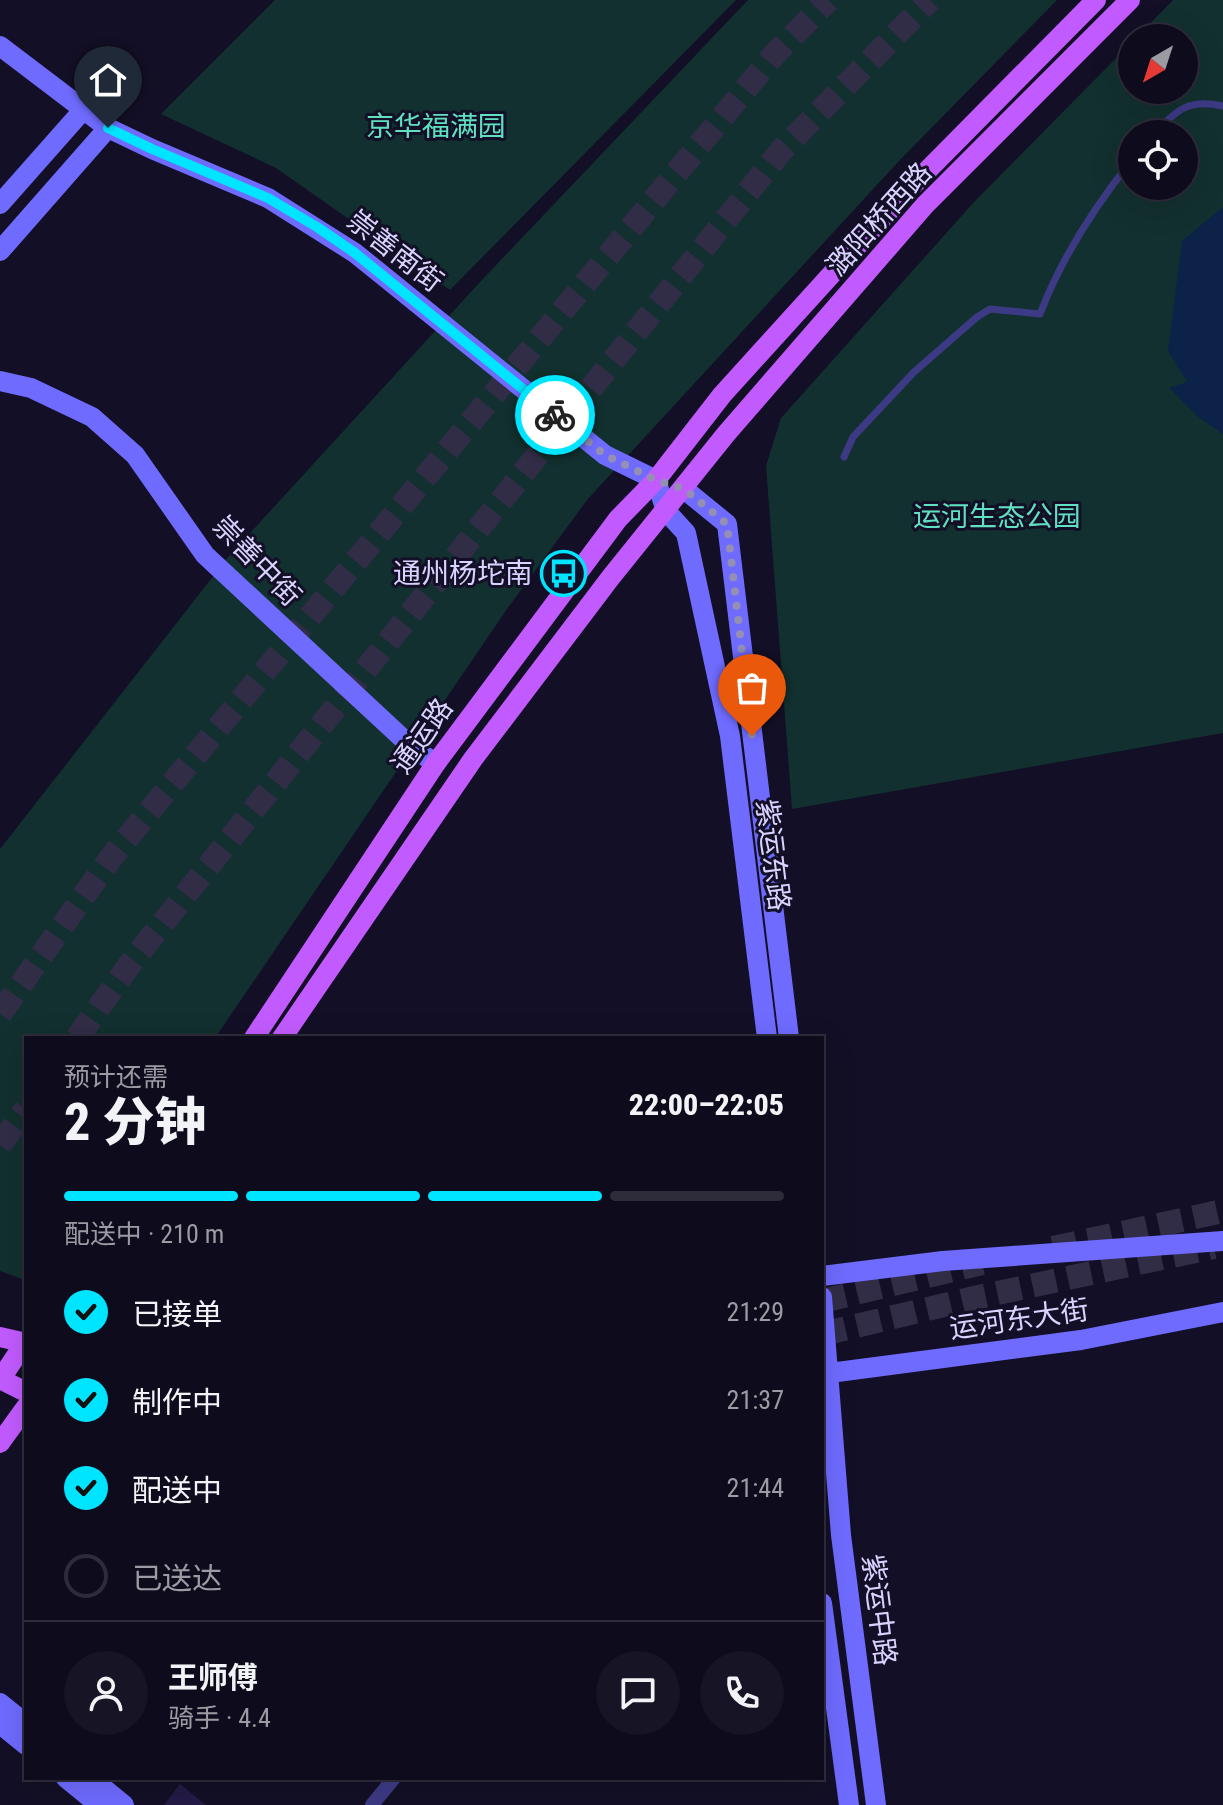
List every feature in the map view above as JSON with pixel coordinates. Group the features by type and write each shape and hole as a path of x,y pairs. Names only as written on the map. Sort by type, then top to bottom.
{"main road":[{"name":"潞阳桥西路","path":"656,480 722,395 908,190 1096,0"},
{"name":"潞阳桥西路","path":"684,489 726,434 925,205 1130,0"},
{"name":"崇善南街","path":"0,46 108,128 268,198 317,227 355,253 605,455 656,480"},
{"path":"0,204 84,109"},
{"path":"0,251 108,128"},
{"name":"崇善中街","path":"0,381 31,388 92,417 103,426 135,455 205,555 415,750 436,763"},
{"name":"紫运东路","path":"656,480 684,489 727,524 789,1036"},
{"name":"紫运东路","path":"656,480 666,511 686,533 730,736 767,1036"},
{"name":"通运路","path":"255,1036 436,763 569,582 618,519 656,480"},
{"name":"通运路","path":"283,1036 473,759 602,589 684,489"},
{"path":"824,1276 943,1261 1223,1241"},
{"name":"运河东大街","path":"826,1373 1081,1340 1223,1312"},
{"path":"824,1335 826,1373"},
{"path":"0,1337 24,1343"},
{"path":"24,1346 0,1380 24,1391"},
{"name":"紫运中路","path":"826,1373 841,1535 876,1805"},
{"path":"0,1443 24,1410"},
{"name":"紫运中路","path":"824,1618 849,1805"},
{"path":"0,1703 24,1722"},
{"path":"0,1724 24,1743"},
{"path":"68,1780 99,1805"},
{"path":"93,1780 124,1805"}],"street":[{"path":"372,1805 392,1780"}],"lane":[{"path":"1167,120 1187,105 1205,102 1223,106"},
{"path":"844,457 853,437 914,372 977,317 990,309 1040,314 1086,224 1118,177"}],"green space":[{"name":"京华福满园","path":"275,0 736,0 450,290 276,168 161,114"},
{"path":"748,0 1057,0 898,162 587,500 507,609 216,1036 24,1036 24,1276 22,1279 0,1271 0,849 229,556 480,282"},
{"name":"运河生态公园","path":"1173,0 1223,0 1223,733 792,809 766,466 781,418 974,202 1118,56 1118,104 1198,104 1198,24 1150,24"}],"water":[{"path":"1223,207 1223,434 1197,416 1169,388 1187,382 1168,351 1182,241"}],"building":[{"path":"180,1784 206,1805 164,1805"}],"tunnel":[{"path":"0,1014 110,859 773,56 828,0"},
{"path":"78,1036 130,964 781,151 930,0"},
{"path":"0,1145 24,1112"},
{"path":"1053,1248 1223,1211"},
{"path":"824,1334 1214,1247"},
{"path":"824,1301 982,1263"}],"way so far":[{"path":"555,415 605,455 656,480 684,489 727,524 752,736"}],"place":[{"name":"通州杨坨南","path":"564,573"}],"route":[{"path":"108,128 268,198 317,227 355,253 555,415"}]}
